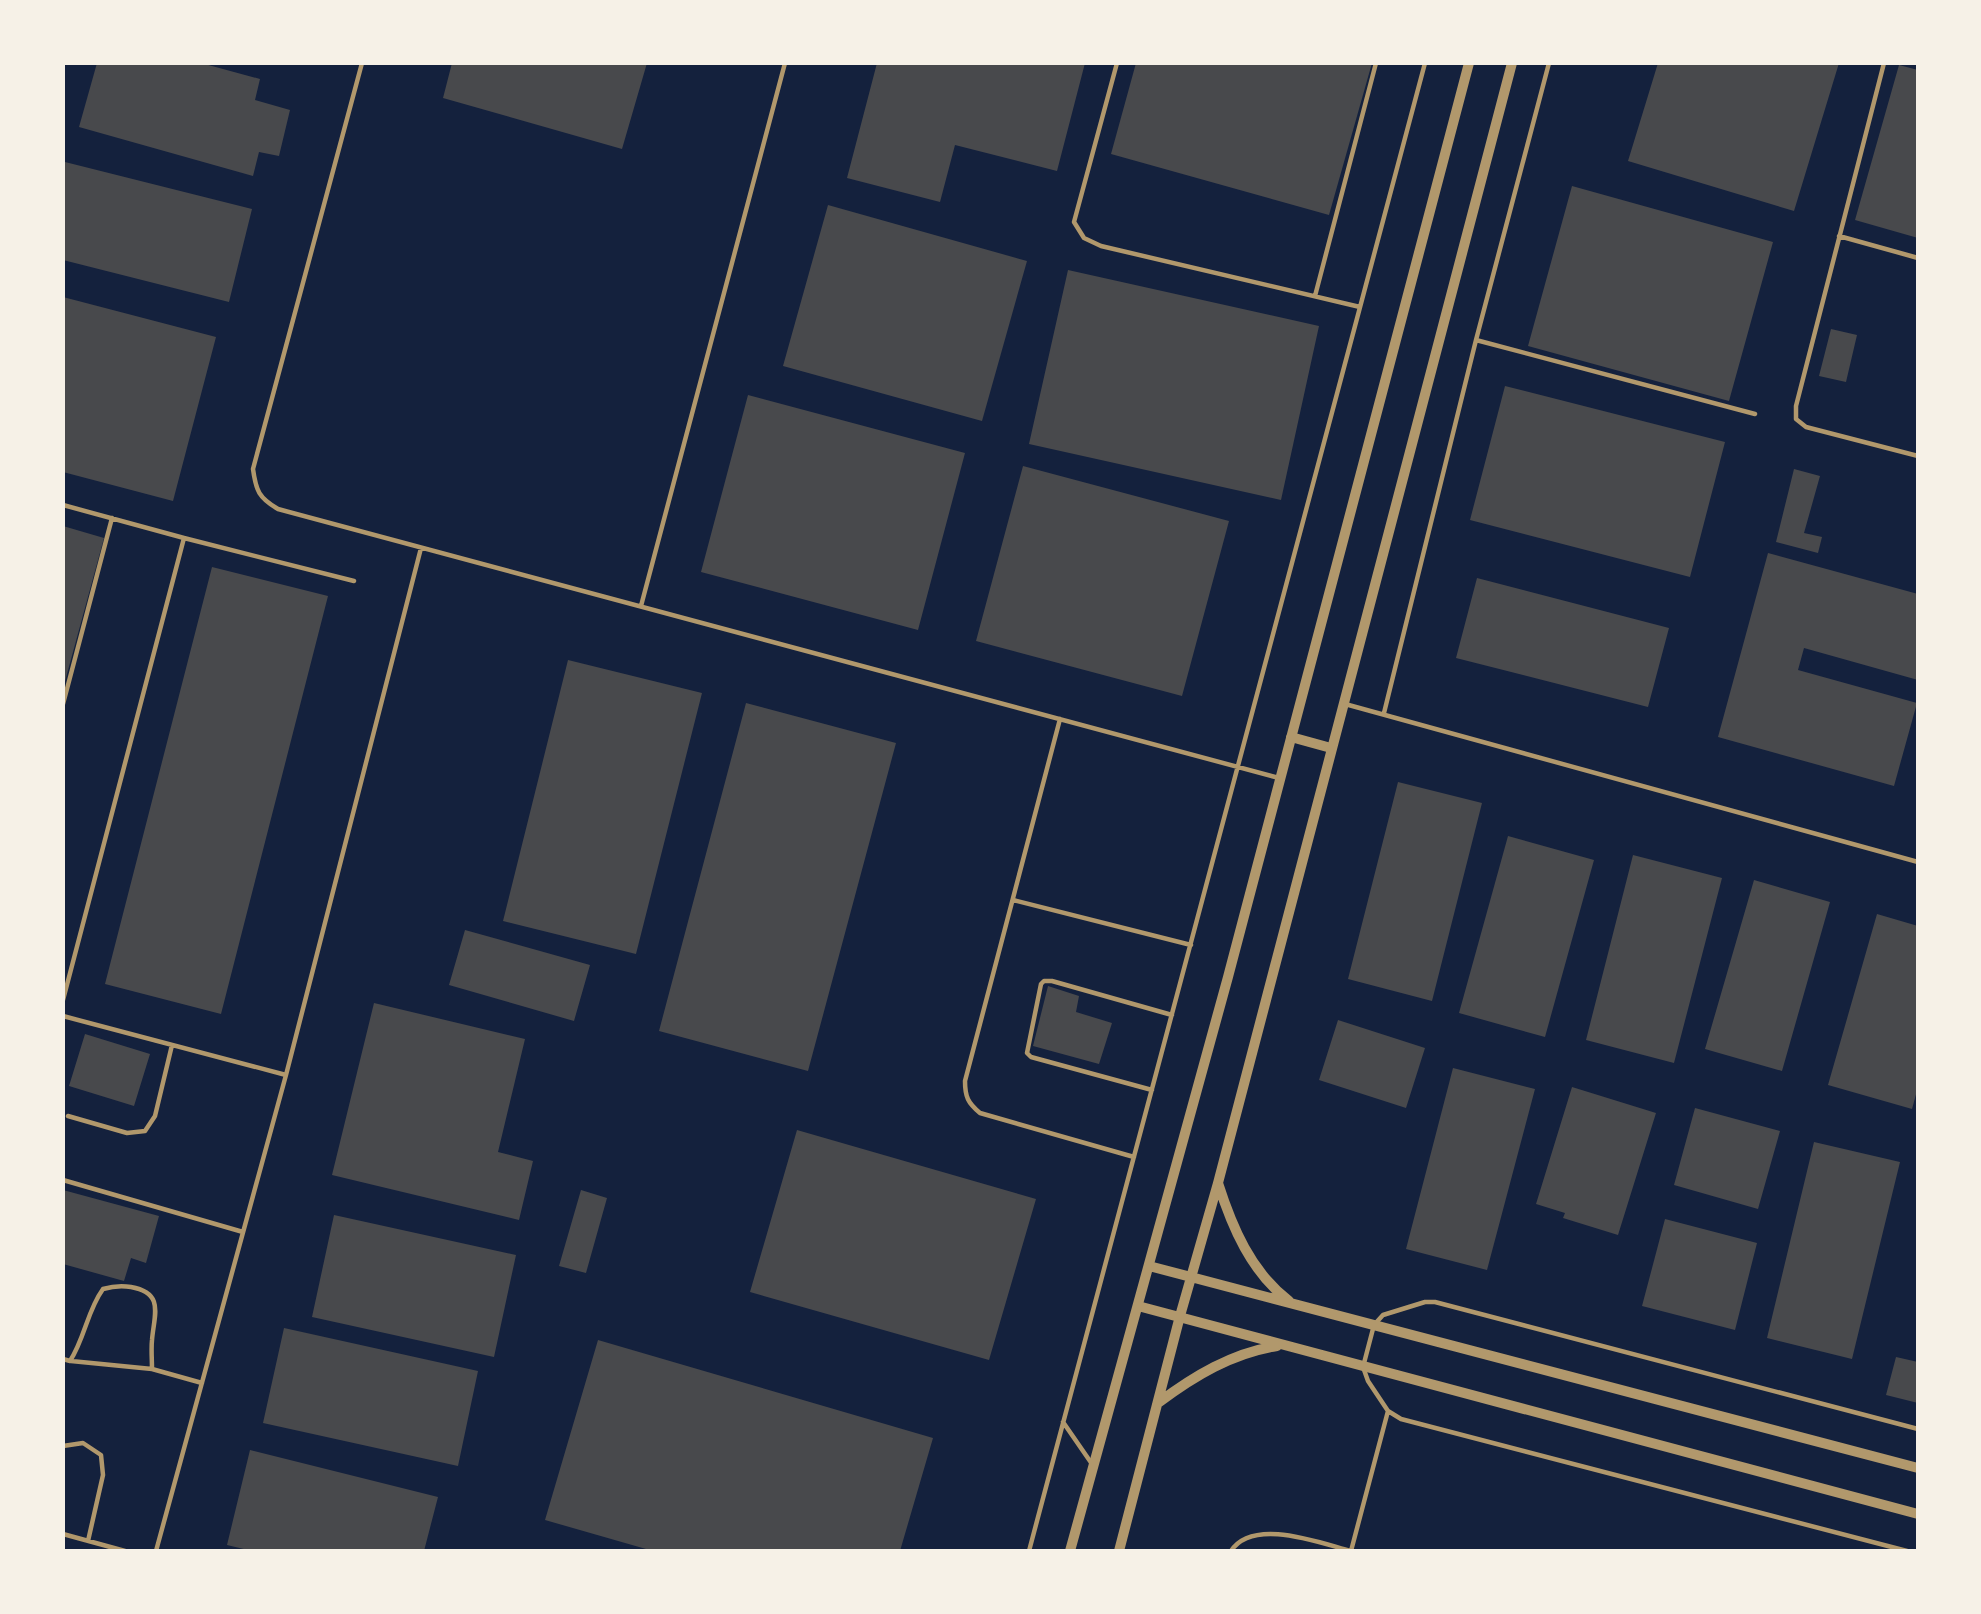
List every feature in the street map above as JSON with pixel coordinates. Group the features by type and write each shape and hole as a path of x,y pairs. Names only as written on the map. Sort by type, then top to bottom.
{"street":[{"path":"1070,1551 1291,737 1469,63"},
{"path":"1119,1551 1512,63"},
{"path":"1291,737 1331,748"},
{"path":"1218,1182 1233,1227 1256,1266 1278,1292 1295,1305"},
{"path":"1149,1266 1918,1468"},
{"path":"1138,1306 1918,1514"},
{"path":"1158,1403 1202,1373 1237,1356 1255,1349 1284,1345"}],"lane":[{"path":"362,63 253,470 255,486 262,500 278,509 1280,778"},
{"path":"640,606 785,63"},
{"path":"1117,63 1074,222 1084,238 1101,246 1360,307"},
{"path":"1315,296 1376,63"},
{"path":"1029,1551 1425,63"},
{"path":"1384,713 1476,340 1549,63"},
{"path":"1884,63 1796,406 1796,419 1805,427 1918,456"},
{"path":"1839,236 1918,258"},
{"path":"1476,340 1755,414"},
{"path":"63,505 354,581"},
{"path":"63,704 112,518"},
{"path":"63,1000 184,538"},
{"path":"156,1551 286,1076 421,548"},
{"path":"1343,703 1918,862"},
{"path":"1060,719 965,1081 965,1097 980,1113 1134,1157"},
{"path":"1013,900 1191,945"},
{"path":"1152,1090 1031,1057 1027,1053 1041,984 1044,981 1052,981 1172,1014"},
{"path":"63,1016 286,1076"},
{"path":"68,1116 127,1133 145,1131 155,1116 172,1045"},
{"path":"63,1180 243,1232"},
{"path":"70,1361 80,1346 95,1300 103,1289 116,1285 145,1290 153,1299 156,1311 151,1342 152,1368"},
{"path":"1908,1551 1401,1419 1388,1410 1368,1381 1363,1367 1374,1325 1383,1315 1425,1302 1444,1303 1918,1429"},
{"path":"63,1359 152,1368 202,1382"},
{"path":"1231,1551 1242,1539 1265,1534 1301,1538 1351,1551 1388,1410"},
{"path":"1063,1422 1092,1465"},
{"path":"63,1446 83,1443 101,1455 103,1475 88,1541"},
{"path":"63,1534 125,1551"}],"building":[{"path":"97,63 201,63 260,79 255,100 290,110 279,156 259,152 253,176 79,127"},
{"path":"452,63 647,63 622,149 443,98"},
{"path":"877,63 1085,63 1057,171 955,145 940,202 847,178"},
{"path":"1136,63 1372,63 1329,215 1111,154"},
{"path":"1658,63 1839,63 1794,211 1628,161"},
{"path":"1899,65 1918,70 1918,238 1855,220"},
{"path":"65,162 252,209 229,302 63,260"},
{"path":"1572,186 1773,242 1729,401 1528,346"},
{"path":"828,205 1027,261 982,421 783,366"},
{"path":"1068,270 1319,326 1281,500 1029,444"},
{"path":"63,297 216,337 173,501 63,472"},
{"path":"1831,329 1857,335 1846,382 1819,376"},
{"path":"1505,386 1725,442 1690,577 1470,520"},
{"path":"748,395 965,453 918,630 701,572"},
{"path":"1023,466 1229,521 1182,696 976,641"},
{"path":"1794,469 1820,476 1804,533 1822,537 1818,553 1776,542"},
{"path":"63,526 104,538 64,685 63,684"},
{"path":"1768,553 1918,594 1918,680 1804,648 1798,670 1917,703 1894,786 1718,737"},
{"path":"212,567 328,596 221,1014 105,984"},
{"path":"1477,578 1669,628 1648,707 1456,658"},
{"path":"568,660 702,693 636,954 503,921"},
{"path":"746,703 896,743 808,1071 659,1031"},
{"path":"1398,782 1482,803 1432,1001 1348,979"},
{"path":"1508,836 1594,860 1545,1037 1459,1013"},
{"path":"1633,855 1722,878 1674,1063 1586,1040"},
{"path":"1754,880 1830,902 1782,1071 1705,1049"},
{"path":"1877,914 1918,926 1918,1087 1912,1109 1828,1085"},
{"path":"465,930 590,965 574,1021 449,985"},
{"path":"1048,986 1079,996 1076,1012 1112,1023 1099,1064 1033,1046"},
{"path":"374,1003 525,1039 498,1152 533,1161 519,1220 332,1175"},
{"path":"1338,1020 1425,1048 1406,1108 1319,1080"},
{"path":"85,1034 150,1054 134,1106 69,1086"},
{"path":"1453,1068 1535,1089 1487,1270 1406,1249"},
{"path":"1572,1087 1656,1113 1618,1235 1563,1218 1565,1213 1536,1204"},
{"path":"1695,1108 1780,1131 1758,1209 1674,1185"},
{"path":"797,1130 1036,1199 989,1360 750,1292"},
{"path":"1814,1142 1900,1162 1852,1359 1767,1338"},
{"path":"63,1190 159,1216 146,1263 131,1258 124,1281 63,1264"},
{"path":"581,1190 607,1198 586,1273 559,1266"},
{"path":"334,1215 516,1255 494,1357 312,1317"},
{"path":"1665,1219 1757,1243 1735,1330 1642,1306"},
{"path":"284,1328 478,1371 458,1466 263,1423"},
{"path":"598,1340 933,1438 900,1551 653,1551 545,1520"},
{"path":"1896,1357 1918,1362 1918,1403 1886,1395"},
{"path":"250,1450 438,1497 424,1551 252,1551 227,1545"}]}
